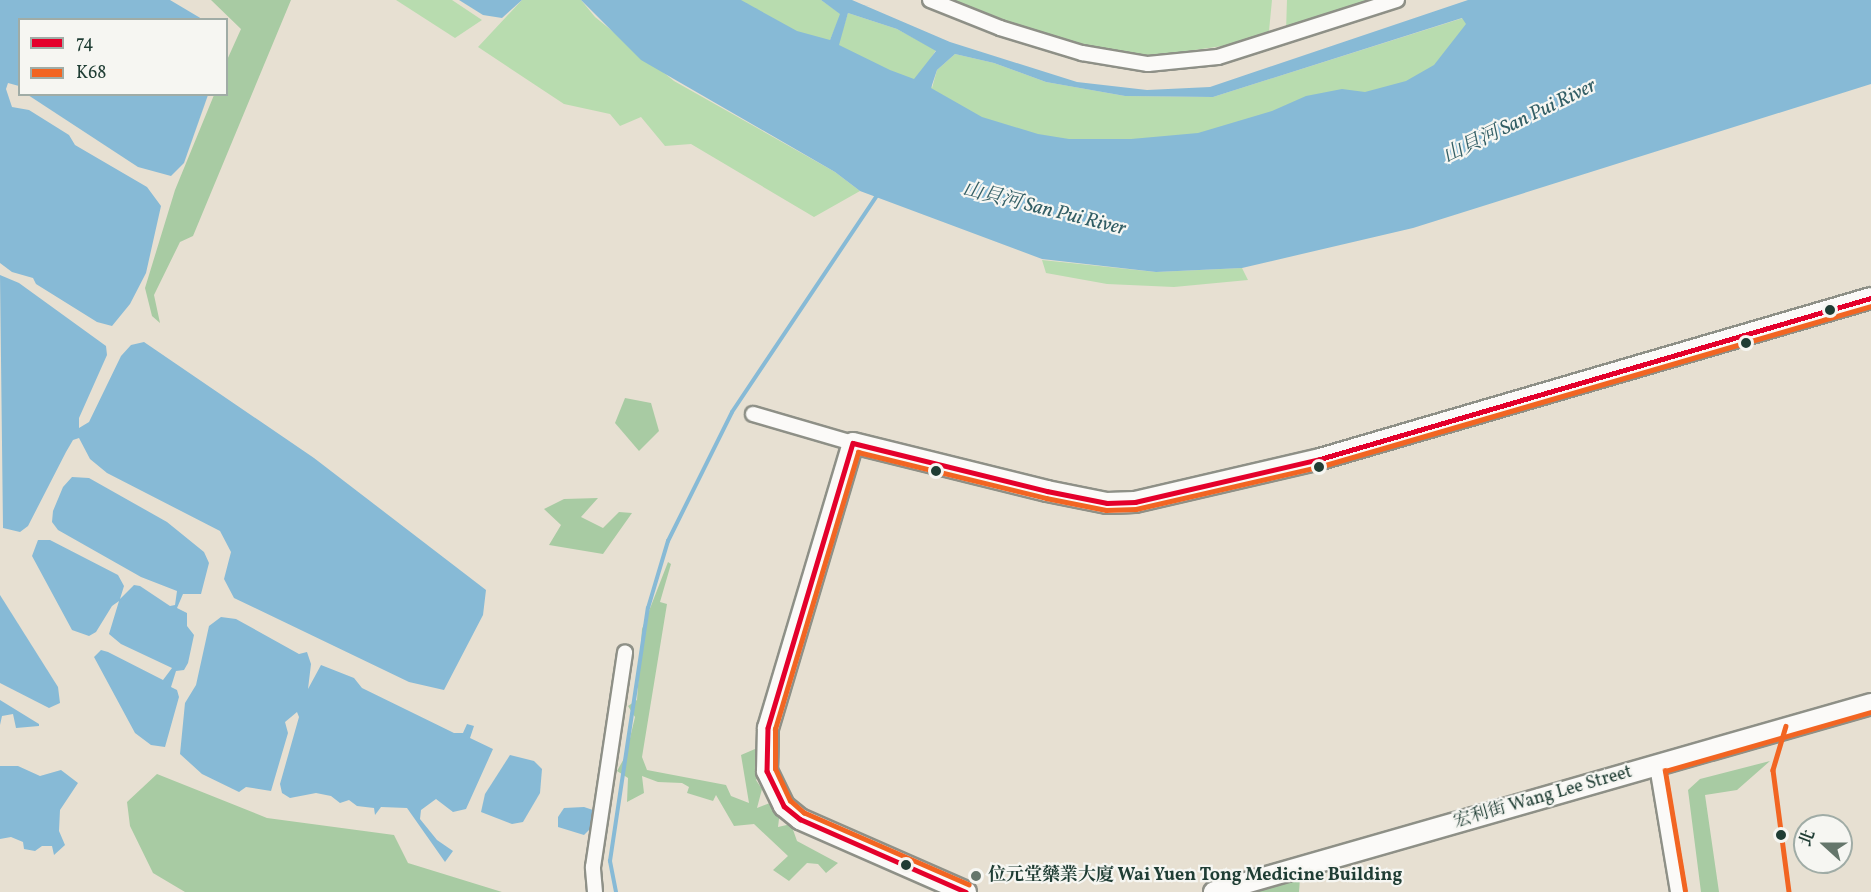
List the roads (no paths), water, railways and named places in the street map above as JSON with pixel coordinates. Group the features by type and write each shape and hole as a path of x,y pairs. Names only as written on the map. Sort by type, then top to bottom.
{"street":[{"path":"930,0 1000,28 1072,50 1148,64 1218,57 1397,0"},
{"path":"753,414 853,443 1057,493 1107,502 1135,502 1320,459 1871,298"},
{"path":"853,443 768,728 766,771 784,806 800,819 966,892"},
{"path":"595,892 592,867 626,652"},
{"name":"宏利街 Wang Lee Street","path":"1214,892 1871,704"},
{"path":"1657,766 1678,892"}],"water":[{"path":"0,0 170,0 200,18 18,18 18,86 8,83 6,89 12,107 29,110 69,135 75,145 147,187 161,206 146,273 130,304 112,326 97,322 36,284 33,278 12,272 0,263"},
{"path":"459,0 522,0 502,18 483,15"},
{"name":"山貝河 San Pui River","path":"581,0 741,0 797,31 830,40 840,14 821,0 852,0 950,42 1077,82 1147,90 1210,87 1468,0 1871,0 1871,84 1413,228 1242,268 1156,272 1042,259 860,191 835,172 641,60","holes":["848,13 897,29 936,51 914,79 890,70 839,45","1462,18 1466,24 1434,65 1406,81 1365,92 1342,89 1306,96 1272,111 1198,133 1131,139 1069,139 1038,134 982,117 931,88 937,70 955,54 994,63 1046,82 1125,96 1213,97"]},
{"path":"30,96 208,96 184,163 171,176 138,167"},
{"path":"0,275 19,283 106,346 107,355 79,418 79,428 89,422 121,356 131,345 144,342 314,458 486,590 483,615 444,690 409,682 234,598 224,579 231,552 220,531 107,473 90,459 79,438 73,440 66,452 28,526 20,532 3,528"},
{"path":"72,477 89,478 167,522 204,552 209,563 201,594 183,594 177,608 187,613 187,626 194,635 188,663 184,670 176,671 171,687 177,690 179,697 165,747 151,745 135,733 94,657 101,650 108,652 163,680 172,668 121,644 109,634 119,601 112,606 96,632 89,636 72,630 32,556 38,540 50,540 118,575 124,586 120,599 134,585 140,586 170,606 175,605 177,591 141,577 58,530 52,522 53,511 63,487"},
{"path":"0,595 58,687 60,703 49,708 0,683"},
{"path":"221,617 236,619 299,654 307,652 311,664 308,689 321,665 354,678 362,688 454,733 463,733 467,724 474,726 470,738 493,749 466,809 453,812 436,799 421,810 420,819 437,840 453,851 445,862 407,808 381,807 375,815 374,808 357,806 349,800 340,803 331,796 316,793 290,798 282,793 280,784 299,717 297,712 285,722 288,733 271,791 246,787 239,792 202,774 180,754 185,703 196,685 209,626"},
{"path":"0,700 39,726 16,728 13,714 2,716 0,725"},
{"path":"510,755 534,761 542,769 540,793 523,822 512,824 481,812 485,794"},
{"path":"0,766 18,766 40,776 61,770 78,783 60,810 59,831 65,845 54,855 52,846 42,846 35,851 24,849 23,842 11,837 0,839"},
{"path":"584,807 593,810 590,829 584,835 558,827 558,817 564,808"}],"waterway":[{"path":"616,892 610,861 648,608 668,541 732,412 878,194"}],"place":[{"name":"位元堂藥業大廈 Wai Yuen Tong Medicine Building","path":"976,876"}]}
